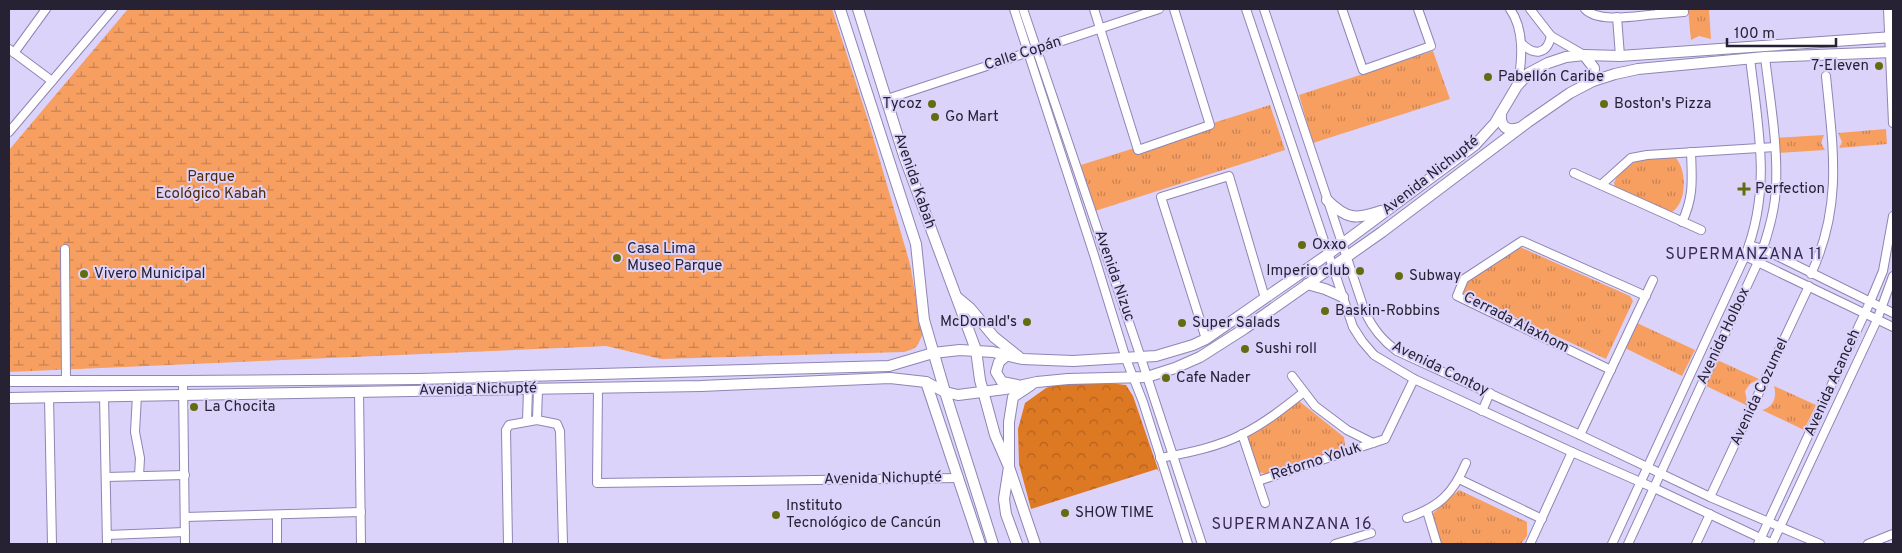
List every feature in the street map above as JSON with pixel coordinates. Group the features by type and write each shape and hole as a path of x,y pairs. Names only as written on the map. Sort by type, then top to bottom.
{"main road":[{"name":"Avenida Kabah","path":"840,9 916,244 924,320 945,392"},
{"name":"Avenida Kabah","path":"858,9 904,156 976,350 983,392"},
{"name":"Avenida Nichupté","path":"9,380 418,379 889,366 933,353 976,350 1022,359 1074,361 1141,358 1174,352 1206,339 1342,245 1475,145 1495,123 1517,86 1529,73 1540,67 1566,57 1584,54 1620,56 1891,38"},
{"name":"Avenida Nichupté","path":"9,398 701,386 890,378 926,382 945,392 958,395 1037,382 1147,377 1200,357 1244,329 1346,257 1520,128 1570,93 1593,81 1622,72 1750,58 1891,52"},
{"path":"1584,54 1594,68 1593,81"},
{"path":"1620,56 1618,65 1622,72"},
{"path":"1501,113 1501,123 1504,128 1511,130 1520,128"},
{"path":"1327,200 1341,212 1354,217 1365,216 1389,208"},
{"path":"1307,284 1326,289 1343,297"},
{"path":"957,297 970,308 994,337 1022,359"},
{"path":"1237,318 1244,329"},
{"path":"1006,356 996,367 998,377 1002,382 1020,385"},
{"path":"889,366 890,378"},
{"path":"418,379 419,390"},
{"path":"926,382 980,544"},
{"path":"1017,544 1006,514 1004,499 1009,468 1009,422 1013,397 1037,382"},
{"path":"945,392 993,544"},
{"path":"983,392 995,435 1009,468 1035,544"},
{"path":"964,494 966,462"}],"street":[{"path":"46,9 12,51 52,81"},
{"path":"9,130 113,9"},
{"name":"Avenida Nizuc","path":"1014,9 1094,254 1132,378 1142,402 1188,544"},
{"name":"Avenida Nizuc","path":"1023,9 1202,544"},
{"path":"1094,9 1138,150 1210,124 1174,9"},
{"name":"Calle Copán","path":"888,100 1159,9"},
{"name":"Avenida Contoy","path":"1246,9 1353,327 1374,355 1414,379 1710,514 1759,541 1772,544"},
{"name":"Avenida Contoy","path":"1264,9 1368,320 1385,342 1397,351 1580,434 1660,474 1768,523 1820,544"},
{"path":"1342,9 1363,70 1431,46 1418,9"},
{"path":"1510,9 1514,14 1519,29 1521,43 1522,60 1517,86"},
{"path":"1530,9 1551,36 1584,54"},
{"path":"1584,9 1598,16 1617,17 1659,11 1684,12"},
{"path":"1888,9 1891,38 1893,123"},
{"path":"1617,17 1620,56"},
{"path":"1521,43 1527,49 1544,50 1549,46 1551,36"},
{"name":"Avenida Holbox","path":"1628,544 1763,250 1772,216 1776,189 1777,160 1765,57"},
{"name":"Avenida Holbox","path":"1612,544 1745,256 1758,216 1761,190 1761,148 1750,58"},
{"path":"1811,274 1822,251 1831,212 1834,183 1826,76"},
{"path":"1601,184 1631,158 1647,155 1775,147"},
{"path":"1682,222 1689,208 1692,192 1691,152"},
{"path":"1574,173 1701,230"},
{"path":"1206,339 1161,197 1229,176 1266,298"},
{"name":"Avenida Acanceh","path":"1759,541 1818,418 1870,302 1882,271 1893,216"},
{"name":"Cerrada Alaxhom","path":"1611,370 1456,296 1464,279 1522,241 1646,296"},
{"path":"1749,245 1763,250 1893,314"},
{"path":"65,249 66,381"},
{"path":"1745,256 1893,327"},
{"name":"Avenida Acanceh","path":"1772,544 1877,320 1893,276"},
{"path":"1580,434 1653,280"},
{"name":"Avenida Cozumel","path":"1710,497 1809,286"},
{"name":"Retorno Yoluk","path":"1292,376 1315,406 1347,430 1373,443"},
{"name":"Retorno Yoluk","path":"1258,481 1386,439 1414,379"},
{"path":"183,381 185,544"},
{"name":"Avenida Nichupté","path":"598,388 597,483 959,478"},
{"path":"532,389 537,420"},
{"path":"527,420 532,389"},
{"path":"359,392 361,544"},
{"path":"1160,458 1217,444 1242,434 1283,409 1304,392"},
{"path":"1482,411 1490,393"},
{"path":"137,395 137,423 135,432 140,458 139,476"},
{"path":"104,396 107,544"},
{"path":"49,397 52,544"},
{"path":"508,544 506,430 509,424 537,420 557,424 560,431 563,544"},
{"name":"Retorno Yoluk","path":"1242,434 1266,503"},
{"path":"1530,544 1572,452"},
{"path":"1407,518 1427,511 1442,499 1460,479 1466,463"},
{"path":"106,477 184,475"},
{"path":"1460,479 1542,519"},
{"path":"1427,511 1436,544"},
{"path":"184,517 361,512"},
{"path":"1696,544 1710,514"},
{"path":"277,515 277,544"},
{"path":"1183,531 1196,527"},
{"path":"107,535 185,532"},
{"path":"1335,544 1347,542 1371,533"},
{"path":"1868,544 1893,534"}],"green space":[{"name":"Parque Ecológico Kabah","path":"128,9 832,9 869,123 910,264 922,336 917,346 904,352 661,359 606,346 9,372 9,150"},
{"path":"1688,9 1709,9 1711,39 1699,36 1691,40"},
{"path":"1433,51 1450,99 1313,143 1299,95"},
{"path":"1270,105 1285,150 1095,211 1081,165"},
{"path":"1886,129 1887,144 1839,148 1842,142 1838,133"},
{"path":"1824,135 1821,143 1825,150 1776,153 1775,138"},
{"path":"1676,158 1680,164 1684,178 1683,194 1677,207 1672,212 1666,212 1615,188 1614,183 1618,175 1630,164 1644,159"},
{"path":"1520,247 1630,296 1633,301 1606,359 1465,294 1463,290 1467,280"},
{"path":"1637,323 1695,350 1682,376 1625,348"},
{"path":"1715,359 1759,379 1750,384 1745,391 1748,406 1702,384"},
{"path":"1063,382 1100,382 1126,385 1133,396 1159,472 1157,469 1031,509 1019,464 1018,429 1025,403 1046,388"},
{"path":"1774,386 1816,405 1804,430 1762,410 1769,407 1774,401"},
{"path":"1299,401 1344,437 1345,445 1343,449 1266,474 1259,472 1247,436"},
{"path":"1459,490 1527,522 1527,536 1521,544 1439,544 1430,516"}],"place":[{"name":"7-Eleven","path":"1879,66"},
{"name":"Pabellón Caribe","path":"1488,77"},
{"name":"Tycoz","path":"932,104"},
{"name":"Boston's Pizza","path":"1604,104"},
{"name":"Go Mart","path":"935,117"},
{"name":"Perfection","path":"1744,189"},
{"name":"Oxxo","path":"1302,245"},
{"name":"Casa Lima Museo Parque","path":"617,258"},
{"name":"Imperio club","path":"1360,271"},
{"name":"Vivero Municipal","path":"84,274"},
{"name":"Subway","path":"1399,276"},
{"name":"Baskin-Robbins","path":"1325,311"},
{"name":"McDonald's","path":"1027,322"},
{"name":"Super Salads","path":"1182,323"},
{"name":"Sushi roll","path":"1245,349"},
{"name":"Cafe Nader","path":"1166,378"},
{"name":"La Chocita","path":"194,407"},
{"name":"SHOW TIME","path":"1065,513"},
{"name":"Instituto Tecnológico de Cancún","path":"776,515"}],"district":[{"name":"SUPERMANZANA 11","path":"1744,255"},
{"name":"SUPERMANZANA 16","path":"1292,525"}]}
